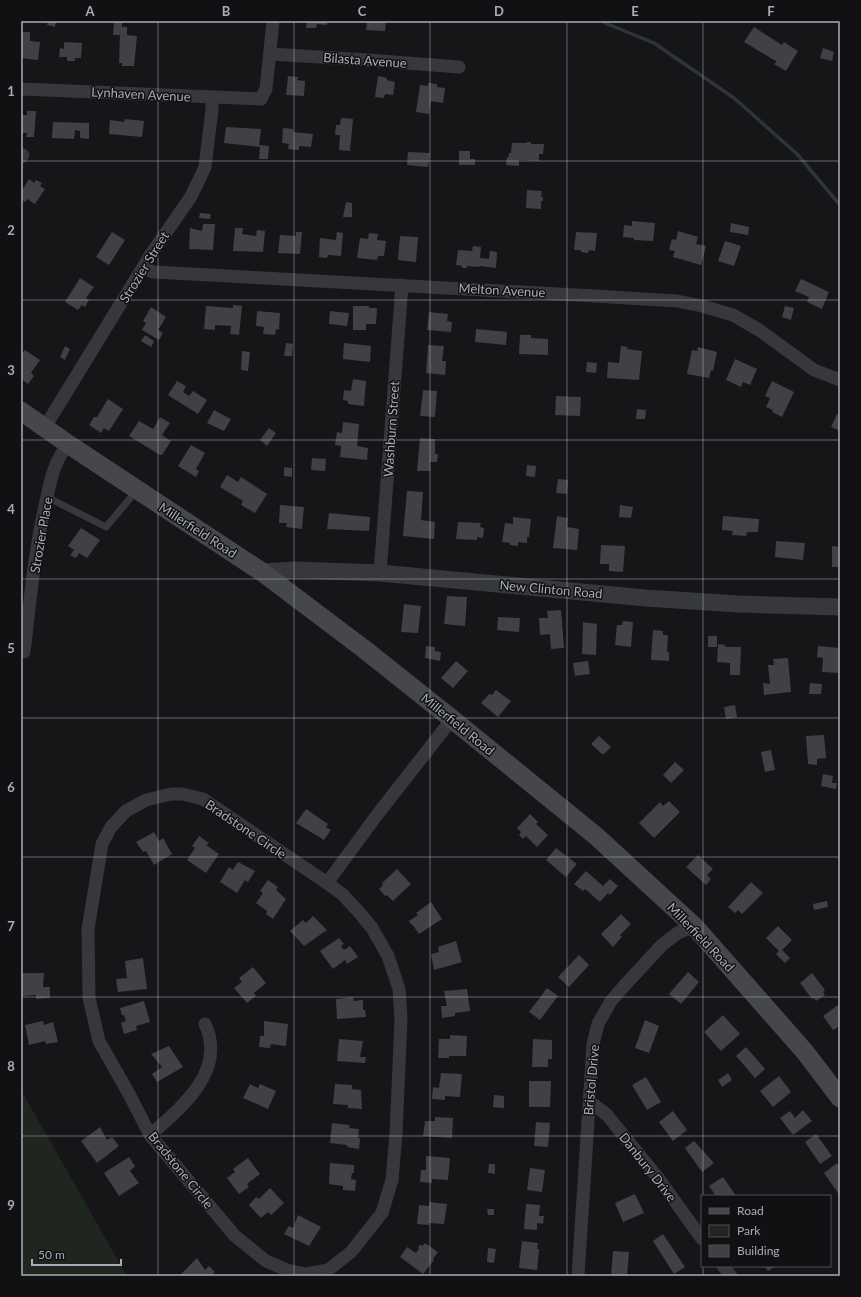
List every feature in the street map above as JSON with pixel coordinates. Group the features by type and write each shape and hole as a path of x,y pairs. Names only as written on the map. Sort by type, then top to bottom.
{"main road":[{"name":"Millerfield Road","path":"21,412 262,572 364,649 596,836 695,927 805,1052 840,1098"}],"street":[{"path":"271,54 273,21"},
{"name":"Bilasta Avenue","path":"271,54 459,67"},
{"name":"Lynhaven Avenue","path":"21,88 261,99 266,89 271,54"},
{"name":"Strozier Street","path":"45,427 144,268 151,254 170,224 190,198 205,166 212,109 212,97"},
{"name":"Melton Avenue","path":"144,268 153,272 677,301 702,306 732,315 759,330 814,370 840,380"},
{"name":"Washburn Street","path":"380,573 402,285"},
{"name":"Strozier Place","path":"21,652 24,652 38,535 52,475 59,455 68,444"},
{"name":"New Clinton Road","path":"262,572 295,570 380,573 646,598 738,604 840,607"},
{"path":"327,883 377,815 452,719"},
{"name":"Bradstone Circle","path":"171,794 193,796 203,799 327,883 342,894 358,911 383,944 399,989 401,1019 396,1134 392,1180 382,1213 351,1252 329,1273 306,1274 286,1270 266,1261 236,1236 150,1134 98,1041 89,998 88,928 102,844 111,827 126,811 146,800 171,794"},
{"name":"Bristol Drive","path":"578,1276 593,1044 598,1024 611,1001 662,945 679,932 695,927"},
{"path":"150,1134 178,1110 200,1084 208,1068 212,1051 210,1035 205,1024"},
{"name":"Danbury Drive","path":"589,1101 607,1115 654,1173 701,1238"},
{"path":"724,1267 731,1276"}],"lane":[{"path":"47,497 106,527 138,490"}],"green space":[{"path":"21,1090 124,1271 129,1276 21,1276"}],"building":[{"path":"48,21 56,21 55,27 47,25"},
{"path":"114,21 122,21 122,27 127,27 127,35 137,36 134,66 122,66 122,63 119,63 120,35 113,35"},
{"path":"307,21 328,21 327,25 317,24 316,28 306,28"},
{"path":"367,21 386,21 385,31 366,30"},
{"path":"754,27 782,45 784,42 798,51 786,71 774,64 777,61 744,42"},
{"path":"21,32 30,32 30,41 40,42 38,60 21,58"},
{"path":"64,42 82,43 81,58 75,58 75,61 67,61 67,57 59,57 60,48 64,49"},
{"path":"823,48 834,52 832,61 820,58"},
{"path":"288,76 298,77 297,80 305,81 304,96 286,95"},
{"path":"378,76 395,82 393,95 385,94 384,98 375,97"},
{"path":"428,83 437,84 437,87 445,88 443,103 431,101 429,114 416,112 420,85 428,86"},
{"path":"27,111 36,111 34,137 26,137 27,133 21,133 21,115 27,115"},
{"path":"341,118 353,119 350,151 339,150 340,135 335,135 336,125 340,125"},
{"path":"125,119 144,121 142,137 109,134 110,120 124,122"},
{"path":"53,122 89,123 89,139 80,138 80,131 75,130 74,139 52,138"},
{"path":"226,127 261,129 259,145 269,146 268,159 259,159 260,147 224,143"},
{"path":"283,128 293,129 293,132 313,134 311,147 299,146 299,150 288,149 289,144 282,143"},
{"path":"531,142 531,144 544,144 543,154 539,154 539,161 519,160 519,166 506,165 507,157 509,157 509,153 511,153 512,143"},
{"path":"459,151 470,151 470,159 475,159 475,165 459,165"},
{"path":"408,152 430,153 428,167 407,165"},
{"path":"29,179 34,183 36,180 42,183 40,186 45,189 35,204 27,199 25,202 21,199 21,192"},
{"path":"527,190 542,191 541,197 543,197 543,201 541,201 541,209 526,208"},
{"path":"346,202 352,203 352,217 343,217"},
{"path":"200,213 211,214 210,219 199,218"},
{"path":"632,221 655,223 653,241 634,240 634,238 623,237 624,225 632,226"},
{"path":"731,223 749,227 748,235 730,232"},
{"path":"203,224 215,224 213,250 189,249 190,228 202,231"},
{"path":"235,228 243,228 242,234 256,236 257,230 265,231 263,252 233,251"},
{"path":"678,231 698,237 696,244 706,246 701,265 673,257 675,251 669,250 672,239 676,240"},
{"path":"112,232 125,240 109,265 96,257"},
{"path":"296,232 302,232 300,254 278,253 280,235 296,236"},
{"path":"337,232 343,233 341,256 328,255 327,258 319,257 320,238 336,240"},
{"path":"576,232 597,233 595,251 589,250 588,253 581,252 581,250 574,250"},
{"path":"369,233 378,234 377,240 386,241 384,256 378,256 377,260 357,258 360,238 368,239"},
{"path":"400,236 418,237 416,262 398,260"},
{"path":"725,241 741,246 734,266 718,261"},
{"path":"473,246 481,247 480,258 489,259 490,251 497,252 496,268 467,266 467,268 462,268 462,266 456,265 458,250 472,251"},
{"path":"80,278 94,287 86,298 89,300 85,307 82,305 78,310 65,302"},
{"path":"801,279 829,292 822,309 807,302 809,297 795,291"},
{"path":"233,305 242,306 239,335 230,334 231,326 215,325 215,330 204,329 206,306 233,308"},
{"path":"353,306 369,306 369,308 377,308 376,324 366,324 366,330 353,330"},
{"path":"785,306 794,308 791,320 782,317"},
{"path":"151,307 166,317 158,330 163,333 159,340 142,330 146,323 143,321"},
{"path":"257,311 280,313 279,330 276,329 275,335 263,334 264,327 256,326"},
{"path":"330,311 349,313 347,326 329,324"},
{"path":"429,312 448,314 447,321 452,322 451,332 427,330"},
{"path":"476,329 507,332 506,345 475,342"},
{"path":"145,335 154,341 151,347 141,341"},
{"path":"520,335 531,335 531,338 548,339 548,355 519,354"},
{"path":"286,343 293,344 292,356 284,356"},
{"path":"344,343 371,346 370,362 343,359"},
{"path":"428,345 444,346 442,361 446,361 445,375 426,373"},
{"path":"65,346 70,349 65,360 60,357"},
{"path":"621,346 627,347 627,349 642,351 639,380 607,378 608,362 619,363"},
{"path":"698,347 717,352 713,371 711,370 709,378 687,374 692,350 697,351"},
{"path":"25,350 40,360 31,373 34,376 28,384 21,379 21,354"},
{"path":"242,351 250,352 248,371 241,370"},
{"path":"735,359 757,369 750,385 743,382 741,387 726,380"},
{"path":"587,362 597,363 596,373 586,372"},
{"path":"353,379 366,381 364,406 348,404 348,401 343,400 344,390 351,391"},
{"path":"177,381 186,386 183,392 189,396 193,391 207,400 198,414 168,395"},
{"path":"772,381 794,392 782,417 766,407 770,398 765,396"},
{"path":"423,390 437,391 435,417 420,416"},
{"path":"556,396 581,397 580,416 555,415"},
{"path":"108,399 123,409 109,431 104,428 101,433 89,425 94,417 97,417"},
{"path":"637,409 646,410 645,419 636,419"},
{"path":"214,410 231,419 224,431 207,423"},
{"path":"837,414 840,415 840,431 831,427"},
{"path":"160,417 170,423 162,435 171,441 162,455 129,436 139,421 153,429"},
{"path":"343,422 359,424 357,446 368,448 367,460 340,457 341,446 335,445 337,432 342,433"},
{"path":"269,428 276,433 267,446 260,440"},
{"path":"420,438 435,439 435,454 438,454 437,462 430,462 430,471 417,471"},
{"path":"191,445 205,453 196,469 199,471 196,477 178,466"},
{"path":"312,458 326,459 325,471 311,470"},
{"path":"527,465 536,466 535,477 526,476"},
{"path":"284,467 292,468 292,477 284,476"},
{"path":"227,475 238,482 241,477 267,494 255,513 241,505 243,501 220,487"},
{"path":"558,479 568,480 567,494 556,493"},
{"path":"407,491 423,492 421,520 435,522 434,539 403,536"},
{"path":"280,505 304,507 302,529 286,527 287,523 279,523"},
{"path":"620,505 633,507 631,518 619,517"},
{"path":"329,513 370,517 369,531 327,529"},
{"path":"557,516 568,518 567,527 579,529 577,550 553,548"},
{"path":"723,516 759,519 758,532 747,532 746,536 732,535 733,531 722,530"},
{"path":"513,517 531,519 527,543 518,542 518,546 502,542 505,523 513,524"},
{"path":"458,522 481,523 480,527 484,528 483,538 477,537 477,540 456,539"},
{"path":"81,528 100,540 87,558 79,553 76,558 70,555 74,550 68,546"},
{"path":"776,541 805,543 803,560 775,557"},
{"path":"601,545 625,546 623,572 609,571 609,564 600,564"},
{"path":"832,546 840,547 840,567 832,567"},
{"path":"447,596 467,597 465,626 444,624"},
{"path":"404,604 421,606 418,633 401,632"},
{"path":"561,610 564,648 551,649 550,634 540,635 539,618 548,618 547,611"},
{"path":"498,617 520,618 519,632 497,630"},
{"path":"623,621 633,622 631,647 615,645 617,625 622,625"},
{"path":"583,622 597,624 596,655 582,654"},
{"path":"653,630 663,631 663,635 668,635 667,652 669,652 669,661 651,660"},
{"path":"708,636 717,636 717,647 708,647"},
{"path":"718,644 725,645 725,647 741,647 740,675 730,675 730,663 717,662"},
{"path":"426,646 435,647 435,651 441,652 440,661 425,658"},
{"path":"818,646 840,648 840,673 822,672 823,658 817,657"},
{"path":"788,658 791,692 764,695 763,683 770,684 768,665 774,665 773,659"},
{"path":"456,661 468,671 453,688 441,678"},
{"path":"588,661 590,674 575,676 573,663"},
{"path":"810,683 822,684 821,694 809,694"},
{"path":"496,690 511,701 498,717 481,703 489,694 492,695"},
{"path":"735,705 737,717 726,719 724,707"},
{"path":"824,735 826,758 817,759 817,765 808,764 806,736"},
{"path":"599,736 611,747 604,754 602,754 591,744"},
{"path":"771,750 775,770 765,772 761,752"},
{"path":"675,762 684,770 671,783 663,775"},
{"path":"823,774 833,776 832,783 837,783 836,789 821,786"},
{"path":"669,801 680,812 654,838 639,823 660,802 663,806"},
{"path":"306,809 328,824 326,827 331,830 324,840 296,823"},
{"path":"530,814 538,822 536,824 548,835 537,847 526,836 523,839 519,835 521,832 517,828"},
{"path":"154,832 159,841 163,838 172,854 154,865 146,851 143,852 136,842"},
{"path":"199,836 209,843 206,845 219,854 206,873 187,860 195,848 192,846"},
{"path":"556,848 577,864 566,877 546,860"},
{"path":"698,855 713,869 707,875 711,879 706,885 686,867"},
{"path":"238,862 255,871 248,882 245,880 237,893 220,882 229,867 233,870"},
{"path":"397,869 411,884 393,901 387,895 385,896 379,889 383,885 382,883"},
{"path":"586,871 603,886 610,879 618,886 610,895 608,893 600,902 585,889 583,891 574,884"},
{"path":"268,880 278,887 276,890 286,899 273,919 266,914 267,911 256,903 263,893 260,891"},
{"path":"751,882 763,893 742,914 738,910 735,913 728,907"},
{"path":"827,901 828,907 814,910 813,904"},
{"path":"431,902 442,919 419,934 409,921 418,915 416,913"},
{"path":"621,914 631,924 620,935 622,937 613,947 601,934"},
{"path":"313,916 327,930 304,946 290,931 303,920 306,923"},
{"path":"778,926 792,940 782,950 790,958 785,963 776,954 779,951 766,938"},
{"path":"339,938 344,944 341,946 344,950 350,946 358,957 347,964 345,960 333,969 320,951"},
{"path":"456,941 462,962 434,970 431,954 439,952 438,947"},
{"path":"579,955 589,965 569,987 558,977"},
{"path":"143,958 147,989 118,992 116,979 127,978 125,961"},
{"path":"253,967 266,983 254,993 256,996 247,1003 234,988 242,982 239,978"},
{"path":"688,972 699,982 681,1004 669,994"},
{"path":"21,973 44,973 43,987 50,987 50,998 36,999 36,995 22,996"},
{"path":"812,973 825,990 823,992 825,995 816,1001 814,998 812,999 800,983"},
{"path":"547,988 558,996 540,1020 529,1012"},
{"path":"467,989 470,1011 455,1013 455,1016 442,1018 441,1006 447,1006 444,991"},
{"path":"353,997 354,1001 363,1000 363,1010 365,1010 366,1017 337,1019 336,999"},
{"path":"144,1001 150,1022 136,1026 137,1030 124,1034 121,1023 126,1021 120,1008"},
{"path":"838,1005 840,1008 840,1026 833,1030 823,1016"},
{"path":"723,1015 740,1034 721,1051 704,1032"},
{"path":"645,1020 659,1026 649,1053 635,1048"},
{"path":"43,1021 44,1025 53,1022 58,1042 46,1044 45,1041 29,1045 25,1025"},
{"path":"264,1021 288,1024 286,1046 271,1044 270,1048 259,1047 260,1036 264,1036"},
{"path":"450,1035 467,1036 466,1056 449,1056 449,1058 438,1058 439,1039 450,1039"},
{"path":"339,1039 363,1041 360,1057 366,1057 365,1063 337,1061"},
{"path":"533,1039 552,1040 552,1059 548,1059 548,1067 532,1067"},
{"path":"169,1046 183,1067 157,1082 152,1074 162,1067 151,1054"},
{"path":"746,1047 765,1069 755,1078 736,1056"},
{"path":"441,1073 462,1074 460,1097 445,1096 445,1100 432,1099 433,1087 439,1088"},
{"path":"728,1073 732,1080 722,1087 718,1080"},
{"path":"779,1076 791,1092 773,1107 760,1091"},
{"path":"646,1077 661,1102 647,1110 632,1085"},
{"path":"529,1081 551,1081 550,1107 529,1107"},
{"path":"250,1084 258,1088 260,1084 276,1091 268,1109 243,1098"},
{"path":"335,1084 352,1085 352,1089 361,1090 362,1109 348,1108 348,1105 333,1104"},
{"path":"494,1095 504,1096 504,1108 493,1107"},
{"path":"803,1110 812,1121 793,1135 780,1118 790,1111 795,1118"},
{"path":"673,1111 687,1130 673,1141 659,1122"},
{"path":"435,1117 453,1118 452,1138 423,1136 425,1121 435,1121"},
{"path":"536,1122 550,1123 548,1147 534,1146"},
{"path":"332,1123 350,1125 349,1128 359,1129 359,1149 347,1147 347,1145 330,1143"},
{"path":"100,1127 107,1140 112,1137 119,1146 97,1163 81,1141"},
{"path":"816,1134 832,1156 820,1164 805,1142"},
{"path":"694,1141 714,1163 702,1172 685,1148"},
{"path":"426,1156 450,1158 448,1180 432,1179 432,1183 420,1182 421,1170 426,1170"},
{"path":"129,1157 135,1166 130,1171 139,1183 119,1196 104,1173"},
{"path":"248,1158 260,1174 247,1184 249,1187 239,1194 227,1178 235,1172 233,1169"},
{"path":"330,1163 354,1165 354,1173 352,1173 351,1179 356,1180 355,1191 343,1190 343,1186 329,1184"},
{"path":"837,1163 840,1168 840,1196 824,1173"},
{"path":"489,1164 495,1164 495,1174 488,1173"},
{"path":"530,1168 545,1170 542,1192 527,1190"},
{"path":"723,1177 735,1195 715,1195 709,1186"},
{"path":"270,1188 284,1203 271,1215 268,1212 261,1218 249,1205 256,1197 259,1199"},
{"path":"635,1194 644,1213 623,1222 615,1203"},
{"path":"429,1202 447,1204 444,1224 417,1224 419,1205 429,1206"},
{"path":"526,1204 540,1205 539,1216 544,1216 543,1224 537,1223 537,1230 524,1229"},
{"path":"487,1209 494,1209 494,1215 488,1215"},
{"path":"298,1215 321,1227 309,1246 284,1234 289,1226 293,1228"},
{"path":"663,1234 685,1267 674,1274 653,1241"},
{"path":"522,1241 538,1243 537,1249 539,1249 537,1270 519,1268"},
{"path":"425,1243 438,1252 433,1259 434,1260 423,1274 400,1257 407,1247 416,1253 420,1244 422,1246"},
{"path":"488,1248 496,1249 494,1263 487,1262"},
{"path":"613,1251 629,1252 627,1276 611,1276"},
{"path":"197,1258 205,1270 209,1266 215,1272 211,1276 181,1276 180,1275"},
{"path":"765,1267 774,1267 768,1271"}],"waterway":[{"path":"603,21 654,43 734,98 797,154 840,205"}]}
